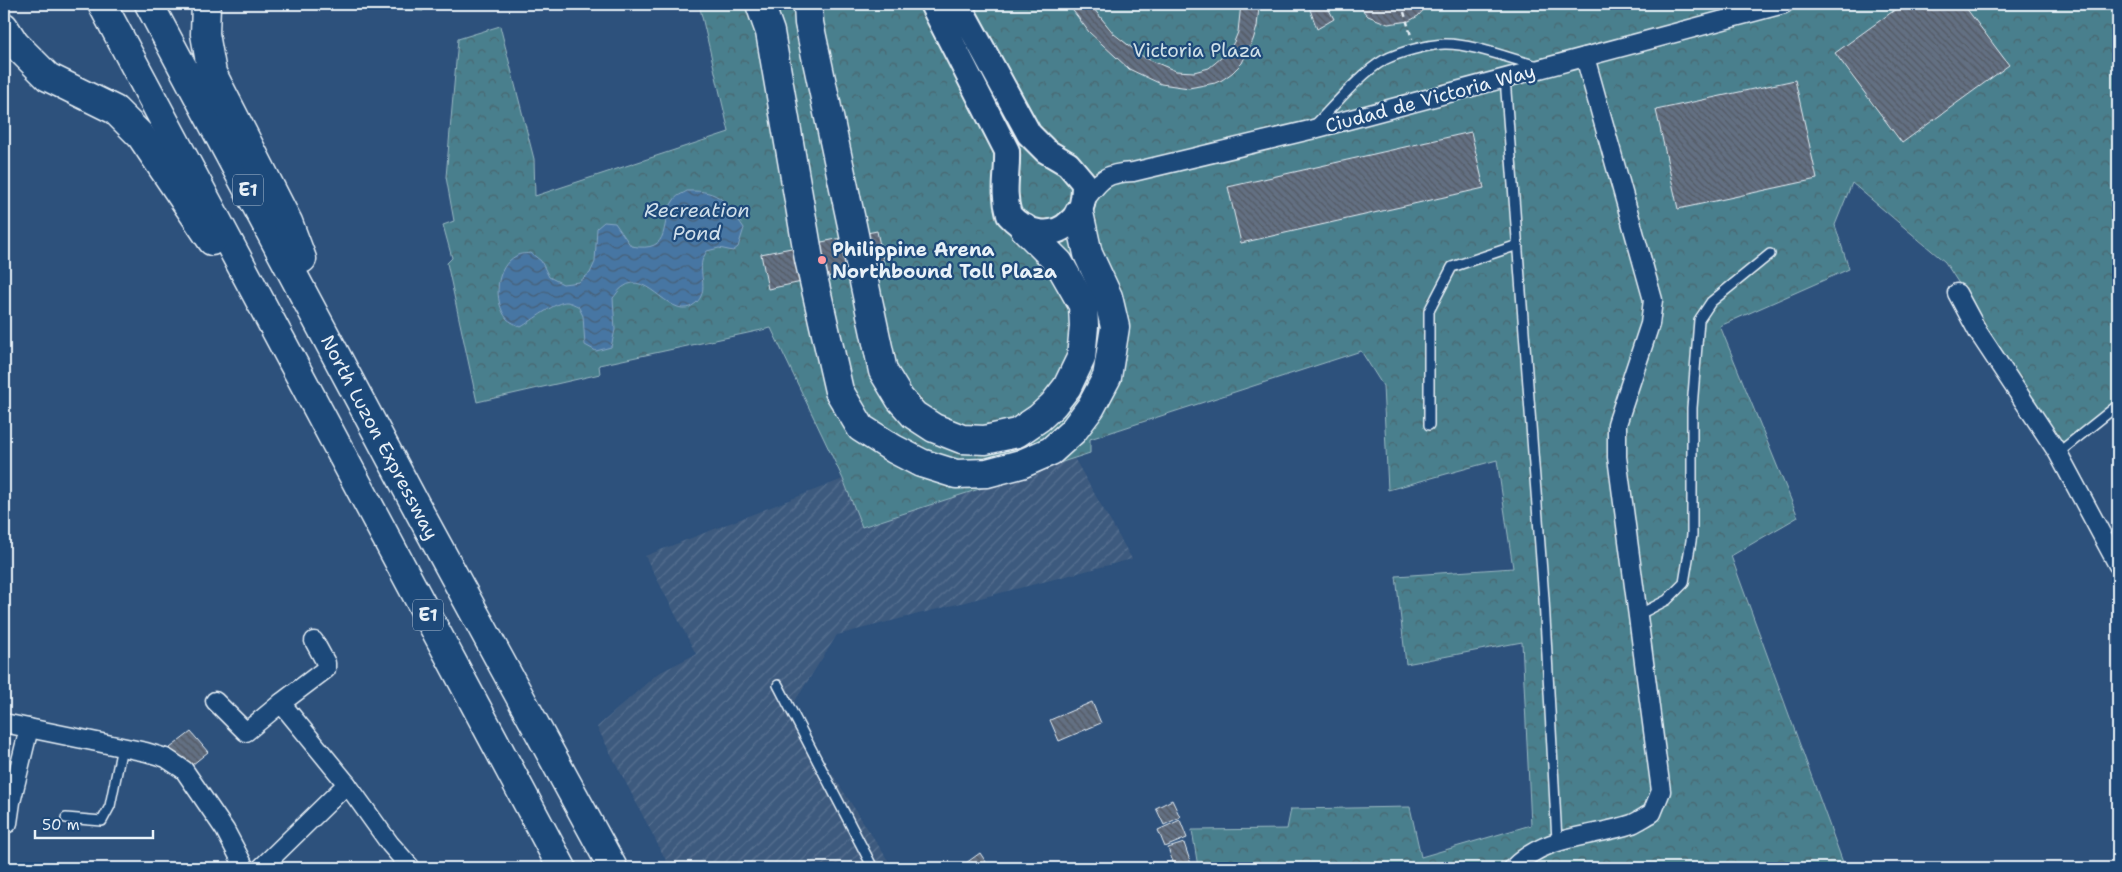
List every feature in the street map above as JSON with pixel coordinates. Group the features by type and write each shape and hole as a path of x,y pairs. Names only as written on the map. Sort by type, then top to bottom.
{"highway":[{"name":"E1","path":"102,4 562,868"},
{"name":"North Luzon Expressway","path":"149,4 613,868"},
{"path":"206,4 205,34 212,73 288,222 348,377"},
{"path":"760,4 770,32 810,259 839,391 861,428 921,463 956,474 987,473 1021,464 1051,451 1072,431 1091,408 1107,377 1115,327 1108,297 1088,254 1082,207"},
{"path":"808,4 810,23 855,244 883,371 900,399 914,415 934,428 962,439 985,440 1017,433 1039,418 1053,405 1067,387 1081,358 1084,326 1083,305 1060,263 1024,228"},
{"path":"4,27 15,44 48,77 115,110 141,136 294,362"}],"main road":[{"path":"932,4 1007,151 1008,168 1004,188 1009,215 1024,228 1044,233 1065,227 1082,207 1084,183 1068,164 1046,151 1029,134 958,4"}],"street":[{"name":"Ciudad de Victoria Way","path":"1082,207 1097,184 1114,173 1133,172 1310,130 1784,4"},
{"path":"1513,868 1523,858 1557,841 1632,824 1652,813 1662,791 1617,457 1617,424 1650,324 1653,300 1585,57"},
{"path":"1957,293 1978,332 2058,453 2118,565"},
{"path":"215,701 246,732 326,669 326,663 314,640"},
{"path":"281,703 347,784 390,844 412,868"},
{"path":"4,723 166,758 184,770 225,830 245,868"},
{"path":"8,823 11,802 29,728"},
{"path":"261,868 347,784"}],"lane":[{"path":"1310,130 1362,78 1384,60 1414,50 1444,44 1475,49 1545,68"},
{"path":"1505,78 1544,599 1557,841"},
{"path":"1429,425 1429,311 1452,267 1518,245"},
{"path":"1638,615 1667,600 1684,583 1692,534 1692,408 1699,320 1711,302 1770,254"},
{"path":"2058,453 2118,405"},
{"path":"778,685 873,868"},
{"path":"66,818 102,821 110,806 122,747"}],"path":[{"path":"1404,12 1414,50"}],"shaded area":[{"path":"1074,458 1132,559 837,635 790,709 893,868 670,868 597,727 657,674 696,654 645,556 843,479 863,527"}],"green space":[{"path":"367,4 423,4 423,11 372,8"},
{"name":"Victoria Plaza","path":"699,4 2118,4 2118,399 2063,445 1945,262 1852,183 1835,225 1849,269 1720,326 1798,517 1731,556 1845,868 1195,868 1198,867 1192,830 1287,829 1291,809 1410,807 1421,857 1531,825 1522,642 1406,664 1396,576 1513,568 1497,460 1388,490 1383,386 1361,351 1090,439 1090,453 862,527 843,479 771,328 599,365 600,374 477,402 447,263 452,258 443,225 454,221 446,177 458,39 500,26 534,159 535,196 729,132"}],"water":[{"name":"Recreation Pond","path":"687,191 698,191 715,195 727,205 744,228 738,247 733,251 719,248 706,252 701,266 703,288 700,298 696,303 687,308 678,307 642,285 632,283 623,287 613,298 615,330 611,347 596,351 585,345 583,316 578,306 571,303 567,302 557,305 521,327 507,319 500,303 498,285 504,268 516,256 531,253 541,261 549,277 563,284 579,282 590,273 595,262 597,228 604,222 615,223 631,246 645,247 654,245 663,234 669,208 678,196"}],"building":[{"path":"1068,4 1090,4 1114,34 1145,58 1176,71 1194,72 1209,68 1227,53 1238,32 1241,4 1259,4 1259,7 1257,27 1242,63 1222,80 1189,88 1161,84 1129,69 1089,32"},
{"path":"1308,4 1326,4 1334,19 1317,29"},
{"path":"1357,4 1429,4 1418,16 1409,21 1388,24 1368,16"},
{"path":"1903,4 1963,4 2009,65 1902,143 1835,53"},
{"path":"1795,80 1817,179 1678,209 1656,110"},
{"path":"1471,132 1484,188 1241,243 1228,187"},
{"name":"Philippine Arena Northbound Toll Plaza","path":"877,231 884,265 768,289 761,254"},
{"path":"1092,702 1101,723 1059,741 1050,720"},
{"path":"191,732 208,752 187,769 170,748"},
{"path":"1172,800 1180,817 1164,825 1156,808"},
{"path":"1180,820 1187,838 1165,847 1158,830"},
{"path":"1184,843 1191,864 1175,868 1168,848"},
{"path":"980,853 990,868 959,868"}],"place":[{"name":"Philippine Arena Northbound Toll Plaza","path":"822,260"}]}
